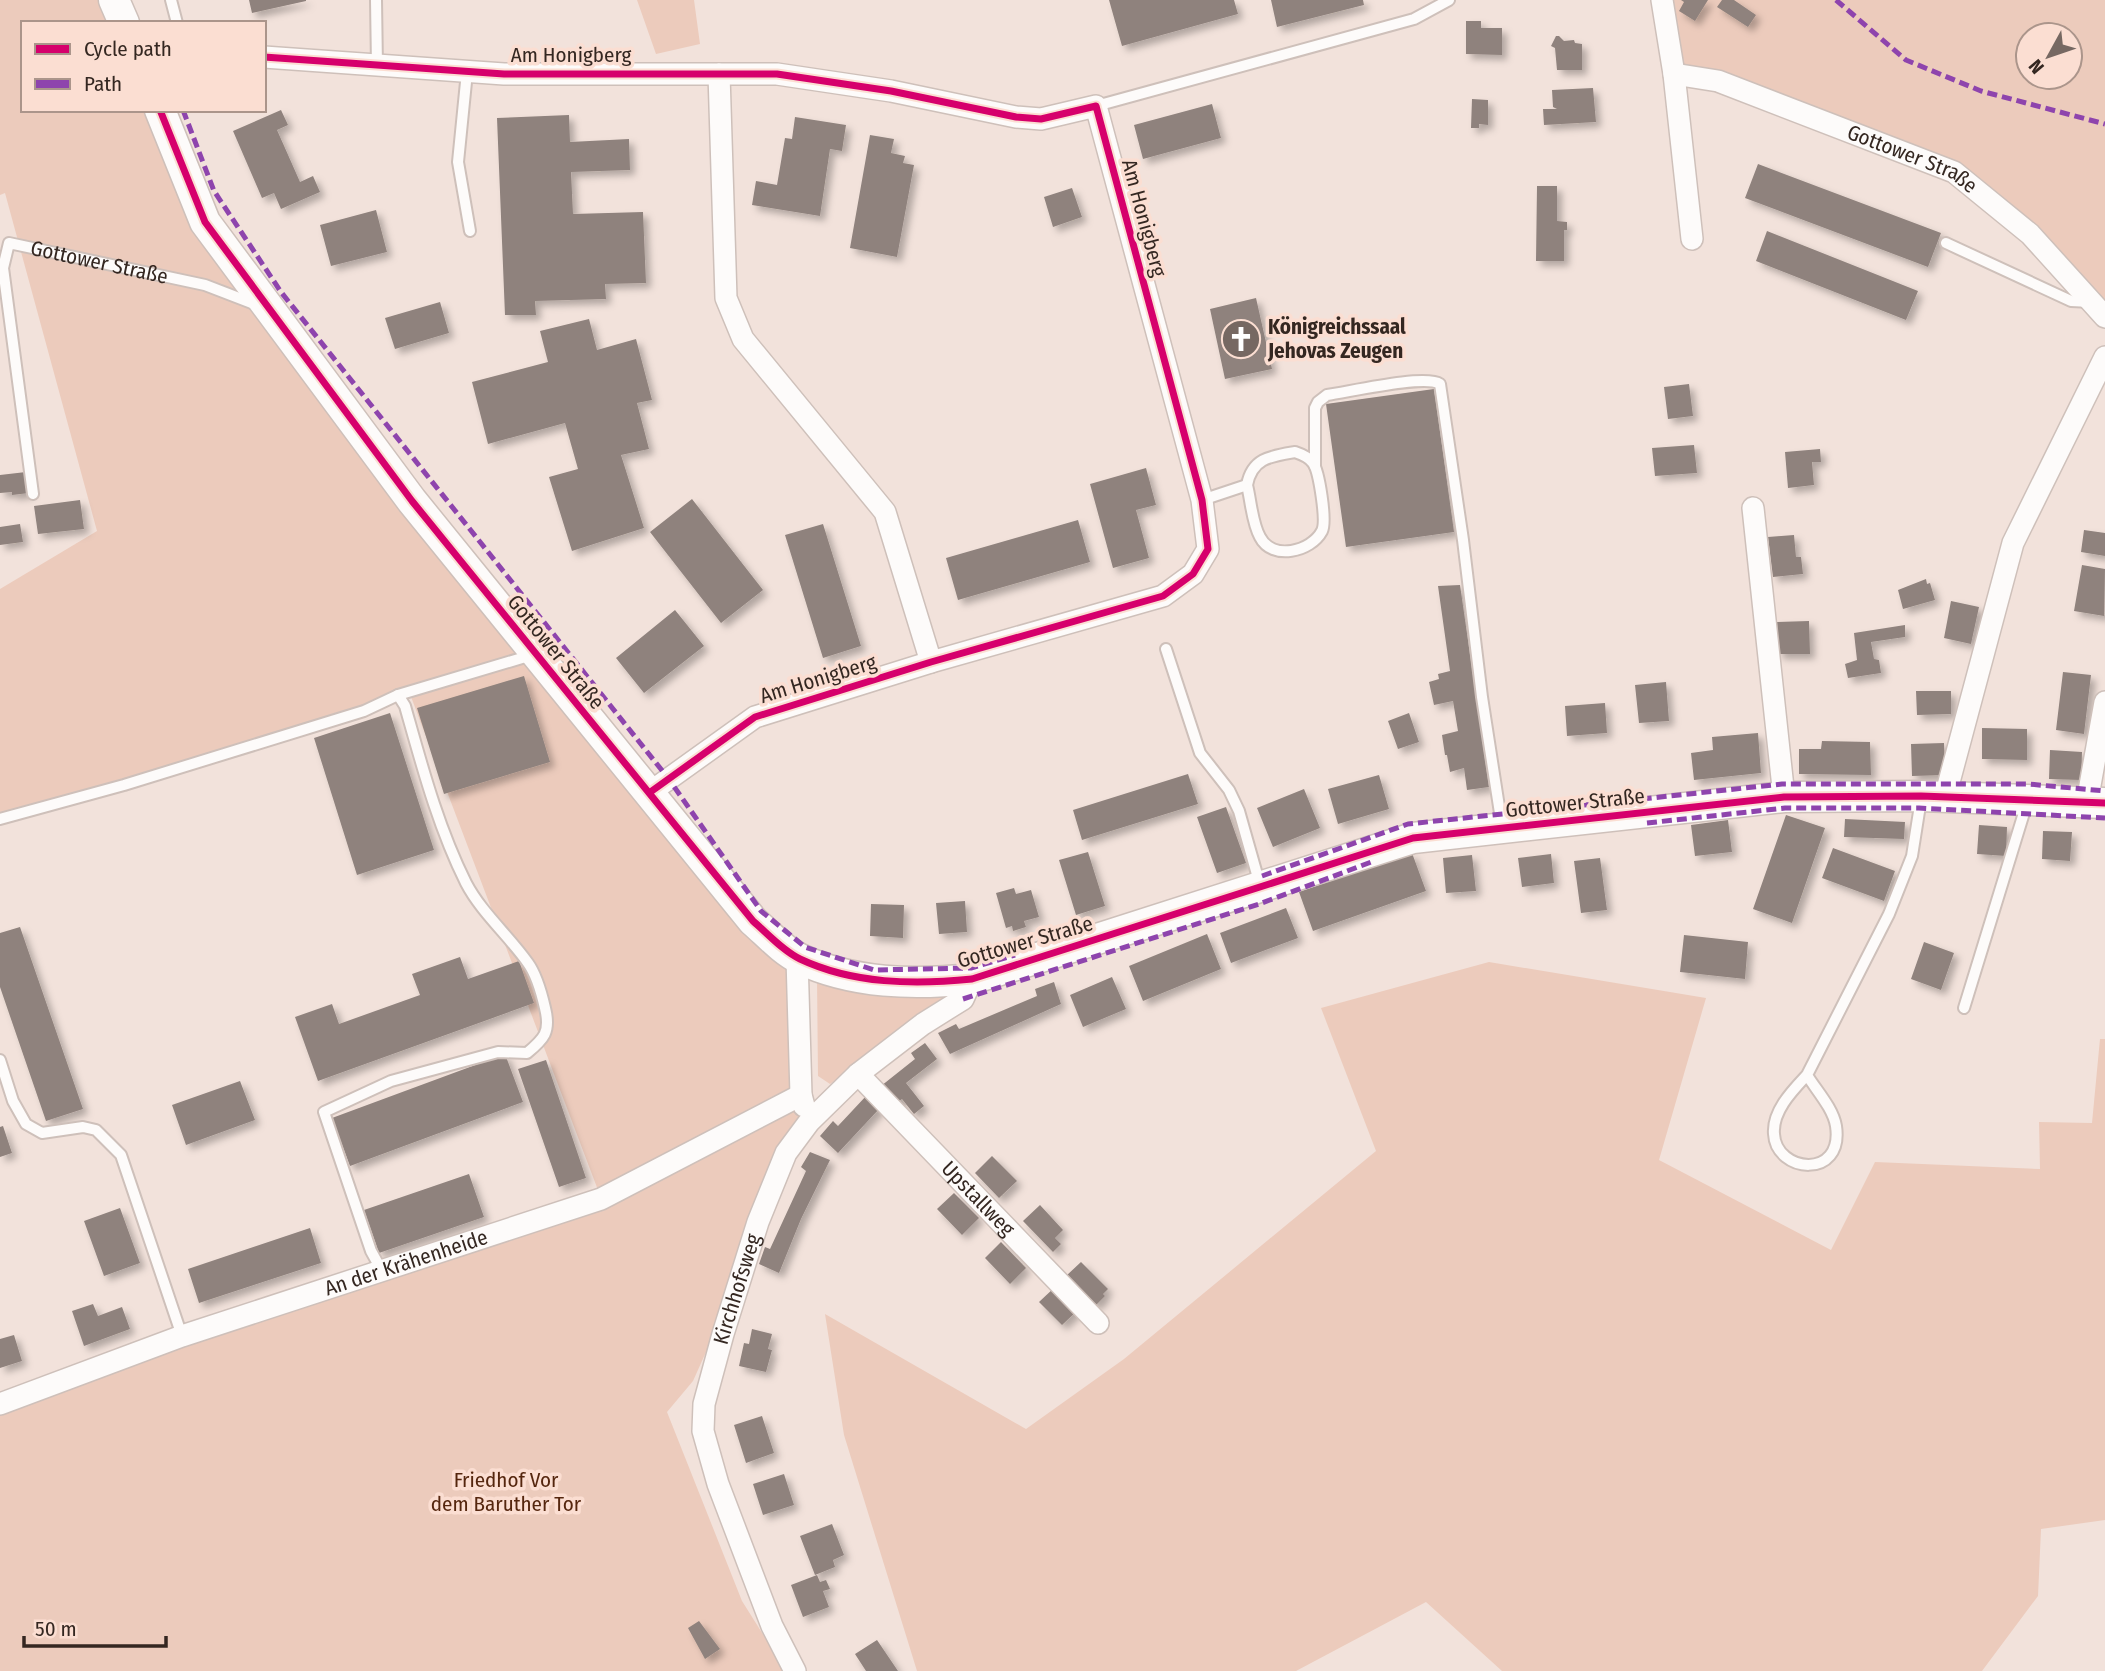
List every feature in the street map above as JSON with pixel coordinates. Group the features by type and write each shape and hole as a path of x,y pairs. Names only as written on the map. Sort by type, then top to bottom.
{"street":[{"path":"114,0 123,21"},
{"path":"1662,0 1674,74 1692,239"},
{"name":"Am Honigberg","path":"266,57 467,72 777,74 891,91 1016,117 1041,119 1096,106 1202,500 1208,549 1193,574 1163,596 931,662 755,717 649,793"},
{"path":"719,74 726,298 743,340 885,512 931,662"},
{"name":"Gottower Straße","path":"1674,74 1718,81 1954,172 2030,234 2098,309"},
{"name":"Gottower Straße","path":"161,112 205,222 412,502 753,921 797,958 834,972 874,981 937,983 972,979 1413,838 1784,797 1933,797 2096,802"},
{"path":"1933,797 2013,543 2105,357"},
{"path":"1753,508 1784,797"},
{"path":"2096,802 2105,702"},
{"path":"797,958 801,1094 809,1122"},
{"name":"Kirchhofsweg","path":"795,1671 772,1626 718,1484 704,1431 704,1404 758,1222 786,1153 809,1122 858,1074 923,1024 962,999 972,979"},
{"name":"Upstallweg","path":"858,1074 1098,1323"},
{"name":"An der Krähenheide","path":"0,1404 182,1336 601,1199 801,1094"}],"lane":[{"path":"171,0 176,21"},
{"path":"376,0 377,66"},
{"path":"1096,106 1414,19 1449,0"},
{"path":"467,72 458,162 470,231"},
{"name":"Gottower Straße","path":"33,494 3,268 9,243 205,285 270,310"},
{"path":"1946,243 2071,301 2098,309"},
{"path":"1315,466 1306,457 1295,452 1267,457 1250,473 1247,485 1261,540 1274,551 1282,552 1306,546 1319,535 1325,522 1315,466 1315,408 1321,398 1417,381 1434,381 1440,384 1502,828"},
{"path":"1202,500 1247,485"},
{"path":"1166,649 1200,753 1229,790 1239,811 1261,887"},
{"path":"0,819 124,785 350,715 398,695 534,654"},
{"path":"382,1271 371,1251 324,1112 391,1081 498,1052 527,1053 543,1040 547,1028 545,1008 529,965 467,885 431,796 405,706 398,695"},
{"path":"1807,1075 1830,1110 1836,1125 1836,1143 1829,1157 1823,1164 1814,1166 1798,1163 1785,1156 1776,1145 1773,1135 1779,1111 1807,1075 1889,914 1933,797"},
{"path":"1964,1008 2028,800"},
{"path":"0,1059 13,1101 26,1124 42,1133 83,1127 96,1130 121,1155 182,1336"}],"green space":[{"name":"Friedhof Vor dem Baruther Tor","path":"0,0 114,0 123,21 21,21 21,112 161,112 205,222 797,958 809,1122 693,1381 667,1412 742,1601 786,1671 0,1671 0,1404 601,1198 410,694 0,822 0,589 97,531 5,193 0,195"},
{"path":"637,0 694,0 700,44 656,54"},
{"path":"1662,0 2105,0 2105,317 1954,171 1674,74"},
{"path":"1489,962 1706,998 1659,1160 1831,1250 1875,1162 2040,1169 2039,1122 2092,1123 2100,1039 2105,1039 2105,1520 2041,1529 2038,1596 1982,1671 1502,1671 1426,1602 1296,1671 917,1671 844,1435 825,1314 1026,1429 1124,1359 1376,1151 1321,1008"},
{"path":"817,978 943,990 954,998 830,1084 818,1076"}],"building":[{"path":"249,0 306,0 306,1 252,13"},
{"path":"1109,0 1234,0 1238,14 1122,46"},
{"path":"1271,0 1363,0 1364,5 1277,27"},
{"path":"1681,0 1708,0 1695,21 1679,11 1684,2"},
{"path":"1722,0 1734,0 1756,15 1748,27 1717,7"},
{"path":"1466,21 1481,21 1481,28 1502,28 1502,55 1466,54"},
{"path":"1556,36 1564,41 1574,40 1575,43 1582,44 1582,70 1557,70 1555,48 1551,46"},
{"path":"1593,88 1596,122 1544,125 1543,109 1557,109 1553,107 1552,90"},
{"path":"1472,99 1488,100 1488,125 1479,124 1479,128 1471,128"},
{"path":"1212,104 1221,138 1143,159 1134,125"},
{"path":"281,110 288,125 277,130 300,182 313,176 320,192 281,209 274,193 262,198 233,131"},
{"path":"569,115 570,142 629,139 630,170 571,172 573,214 643,212 646,283 605,284 606,299 535,301 536,315 505,315 497,118"},
{"path":"795,117 846,125 842,151 830,149 820,216 752,205 756,181 777,185 785,138 792,139"},
{"path":"870,135 894,139 891,153 905,156 903,163 914,165 897,257 850,248"},
{"path":"1758,164 1941,233 1928,267 1745,198"},
{"path":"1537,186 1557,186 1557,221 1567,222 1567,230 1564,230 1564,261 1536,261"},
{"path":"1072,188 1082,217 1053,227 1044,197"},
{"path":"376,210 387,252 331,266 320,225"},
{"path":"1767,231 1918,291 1906,320 1756,261"},
{"name":"Königreichssaal Jehovas Zeugen","path":"1256,298 1272,369 1225,379 1210,309"},
{"path":"440,302 449,333 395,349 385,318"},
{"path":"589,319 597,350 636,339 652,400 637,403 649,449 621,455 644,528 572,551 549,477 578,469 565,423 488,444 472,382 548,362 540,331"},
{"path":"1689,384 1693,416 1668,419 1664,387"},
{"path":"1434,389 1454,532 1346,547 1326,404"},
{"path":"1694,445 1697,473 1655,476 1652,448"},
{"path":"1820,449 1821,462 1812,462 1814,485 1788,488 1785,452"},
{"path":"1146,468 1156,505 1136,510 1149,558 1113,568 1090,484"},
{"path":"26,472 29,493 0,493 0,475"},
{"path":"692,499 763,590 721,623 650,532"},
{"path":"80,500 84,529 38,534 34,506"},
{"path":"1078,520 1090,562 958,600 946,558"},
{"path":"20,524 23,542 0,545 0,527"},
{"path":"823,524 861,646 823,658 785,535"},
{"path":"2084,530 2105,533 2105,556 2081,552"},
{"path":"1794,535 1796,557 1801,557 1803,574 1773,577 1768,537"},
{"path":"2082,565 2105,569 2104,616 2074,611"},
{"path":"1926,579 1927,584 1930,583 1935,600 1903,609 1898,590"},
{"path":"1460,585 1489,787 1467,790 1464,768 1450,772 1445,755 1442,735 1458,731 1453,701 1434,705 1429,682 1439,679 1438,674 1450,671 1438,586"},
{"path":"1951,601 1979,607 1971,644 1944,638"},
{"path":"675,610 704,646 644,693 616,658"},
{"path":"1809,621 1810,654 1778,654 1777,622"},
{"path":"1905,625 1905,637 1871,642 1874,659 1879,660 1881,673 1848,678 1845,664 1857,660 1854,633"},
{"path":"2063,672 2091,675 2084,734 2056,730"},
{"path":"524,676 550,762 444,794 417,708"},
{"path":"1666,682 1669,721 1639,723 1635,685"},
{"path":"1916,691 1951,691 1951,714 1917,715"},
{"path":"1605,703 1607,733 1567,736 1565,706"},
{"path":"390,713 434,850 357,875 314,738"},
{"path":"1409,713 1419,742 1398,749 1388,721"},
{"path":"1982,728 2027,729 2027,760 1982,759"},
{"path":"1758,733 1761,773 1694,780 1691,753 1713,750 1712,737"},
{"path":"1822,741 1870,742 1871,775 1799,774 1799,749 1821,749"},
{"path":"1944,743 1945,775 1912,776 1911,744"},
{"path":"2050,750 2082,752 2081,780 2049,779"},
{"path":"1188,774 1198,804 1082,840 1073,810"},
{"path":"1379,775 1389,809 1338,824 1328,789"},
{"path":"1304,789 1320,828 1273,847 1257,808"},
{"path":"1226,807 1246,863 1217,873 1197,817"},
{"path":"1786,815 1825,828 1792,923 1753,909"},
{"path":"1845,819 1905,822 1904,839 1844,837"},
{"path":"1728,820 1732,852 1695,856 1691,825"},
{"path":"1979,825 2007,827 2006,856 1977,854"},
{"path":"2043,831 2072,832 2070,861 2042,859"},
{"path":"1833,848 1895,871 1884,901 1822,878"},
{"path":"1088,852 1105,906 1076,915 1059,860"},
{"path":"1412,853 1426,891 1313,931 1299,892"},
{"path":"1551,854 1554,883 1522,887 1518,858"},
{"path":"1472,855 1476,891 1446,893 1443,858"},
{"path":"1600,858 1607,910 1581,913 1574,861"},
{"path":"1014,888 1016,894 1031,890 1039,917 1024,921 1026,927 1013,931 1012,926 1006,928 996,893"},
{"path":"965,901 967,932 939,934 936,903"},
{"path":"871,904 904,905 903,938 870,936"},
{"path":"1286,908 1298,938 1231,963 1220,933"},
{"path":"20,927 83,1109 46,1121 0,987 0,933"},
{"path":"1207,934 1221,969 1143,1001 1129,966"},
{"path":"1684,935 1748,942 1745,979 1680,972"},
{"path":"1924,942 1954,953 1941,990 1911,979"},
{"path":"460,957 468,979 519,961 534,1003 318,1081 295,1017 332,1004 339,1024 420,995 412,974"},
{"path":"1112,977 1126,1009 1083,1027 1070,995"},
{"path":"1054,982 1061,1004 950,1054 938,1033 956,1024 959,1029 1037,996 1035,989"},
{"path":"925,1043 937,1059 906,1083 924,1106 914,1114 902,1099 895,1104 881,1086 915,1059 911,1053"},
{"path":"505,1054 523,1102 350,1166 332,1118"},
{"path":"546,1060 586,1178 559,1187 518,1069"},
{"path":"240,1081 255,1120 186,1145 172,1105"},
{"path":"867,1095 880,1108 838,1153 820,1136 833,1121 838,1126"},
{"path":"3,1126 12,1153 0,1157 0,1127"},
{"path":"810,1152 830,1160 801,1219 779,1273 759,1264 765,1247 770,1249 806,1171 801,1167"},
{"path":"992,1156 1017,1181 999,1198 975,1173"},
{"path":"469,1174 484,1217 379,1253 364,1210"},
{"path":"954,1193 979,1218 962,1235 937,1209"},
{"path":"1040,1205 1063,1230 1055,1238 1061,1244 1053,1252 1023,1221"},
{"path":"120,1208 140,1263 104,1276 84,1221"},
{"path":"310,1228 321,1263 199,1303 188,1269"},
{"path":"1001,1242 1026,1268 1010,1284 985,1258"},
{"path":"1081,1262 1108,1289 1095,1306 1066,1276"},
{"path":"1055,1287 1078,1310 1062,1325 1039,1302"},
{"path":"93,1304 98,1316 122,1307 130,1329 84,1346 72,1311"},
{"path":"752,1329 772,1334 768,1349 772,1350 766,1372 739,1366 744,1343 749,1344"},
{"path":"14,1335 22,1361 0,1368 0,1339"},
{"path":"762,1416 774,1453 746,1463 734,1425"},
{"path":"784,1474 794,1505 763,1515 753,1484"},
{"path":"832,1524 844,1555 833,1560 835,1567 815,1575 800,1536"},
{"path":"817,1575 820,1582 826,1580 830,1589 823,1591 829,1607 803,1617 791,1585"},
{"path":"699,1621 720,1649 705,1659 688,1628"},
{"path":"877,1640 898,1671 866,1671 855,1654"}],"marked path":[{"path":"1836,0 1906,60 1981,91 2105,124"},
{"path":"184,112 214,191 281,292 668,778 761,911 805,947 874,970 971,968 1015,955"},
{"path":"1262,876 1408,824 1782,784 2028,784 2105,791"},
{"path":"1647,823 1785,808 1919,808 2105,818"},
{"path":"963,999 1259,904 1374,861"}],"cycle path":[{"path":"266,57 504,74 777,74 891,91 1016,117 1041,119 1096,106 1202,500 1208,549 1193,574 1163,596 931,662 755,717 649,793"},
{"path":"161,112 205,222 412,501 753,921 787,951 820,967 841,974 884,981 972,979 1413,838 1784,797 1921,796 2105,803"}],"place":[{"name":"Königreichssaal Jehovas Zeugen","path":"1241,339"}]}
